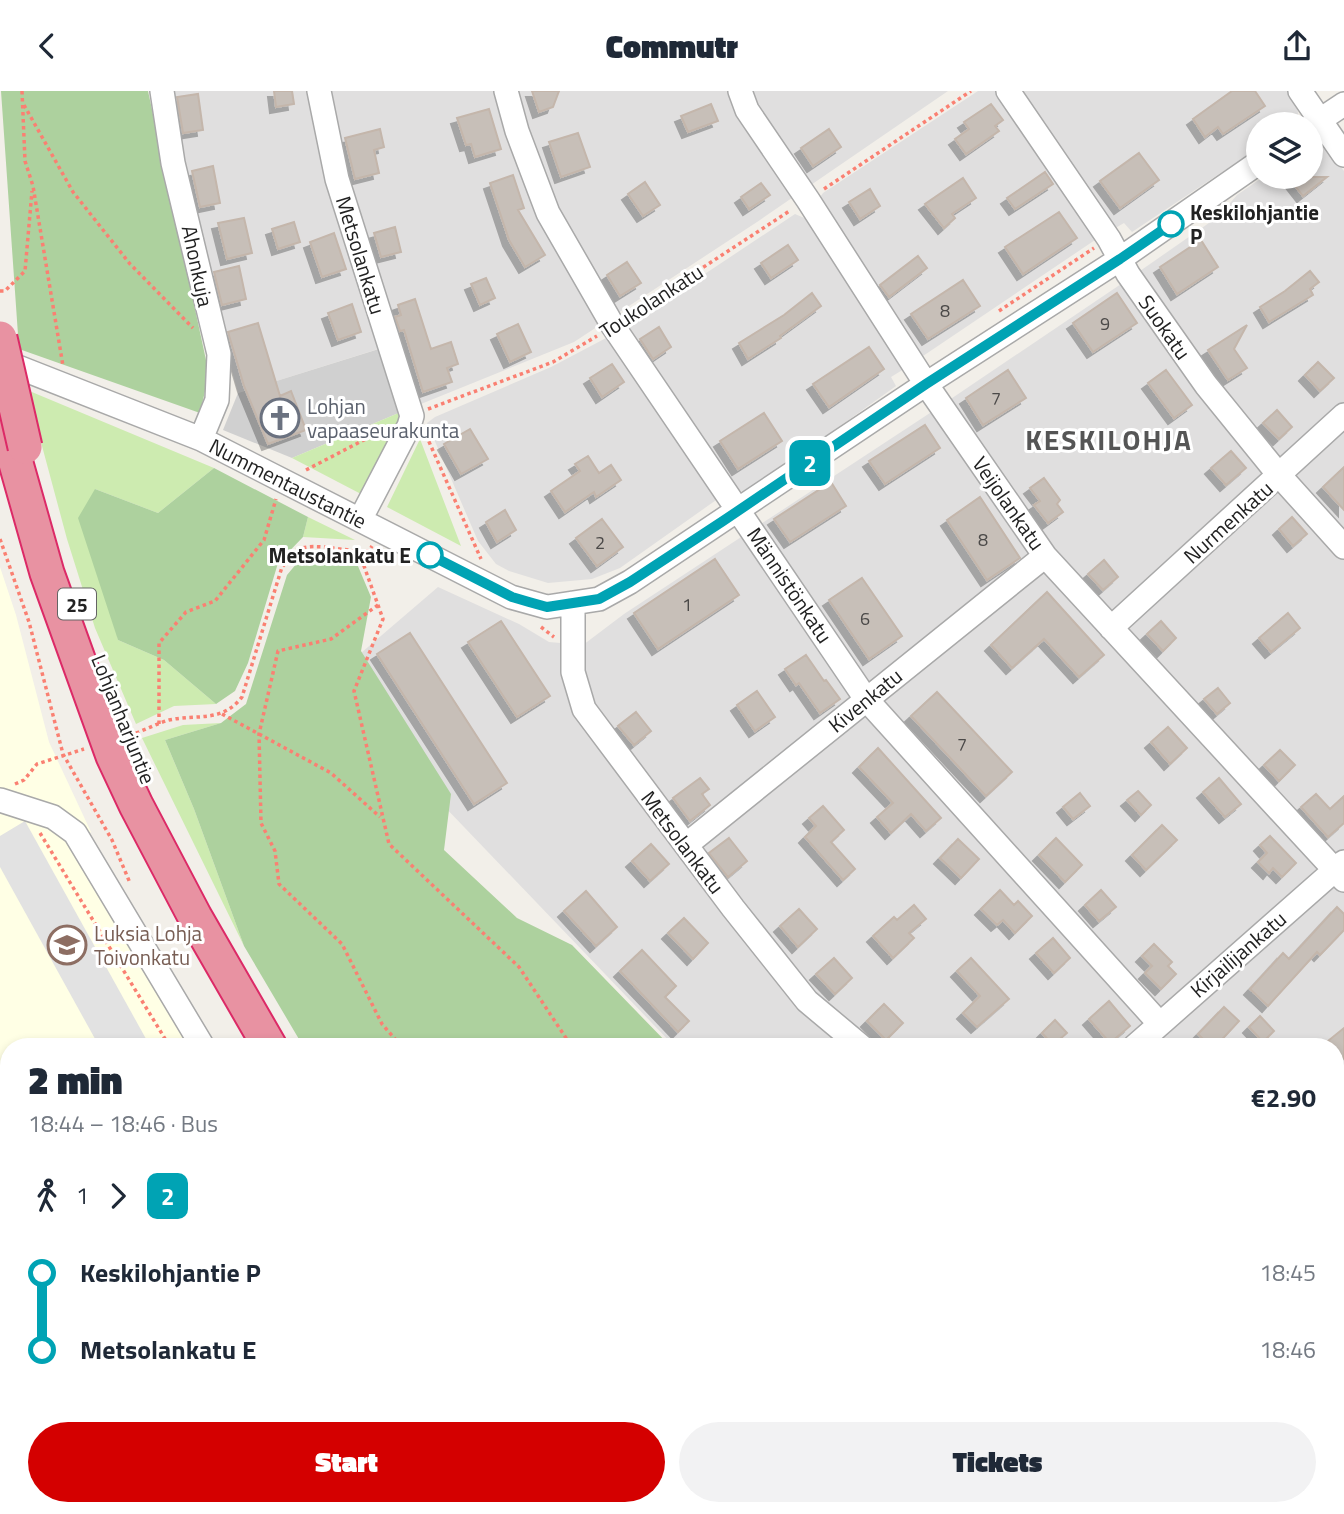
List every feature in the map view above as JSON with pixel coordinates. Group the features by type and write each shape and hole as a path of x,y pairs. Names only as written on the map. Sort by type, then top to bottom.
{"highway":[{"name":"Lohjanharjuntie","path":"0,338 17,445"},
{"name":"Lohjanharjuntie","path":"0,404 139,758 210,914 228,973 265,1038"}],"street":[{"name":"Ahonkuja","path":"162,91 173,163 219,355 217,400 201,439"},
{"name":"Metsolankatu","path":"319,91 337,179 415,415"},
{"name":"Männistönkatu","path":"506,91 517,131 548,213 613,326 866,699 1159,1023"},
{"name":"Veijolankatu","path":"740,91 747,110 808,199 926,384 1045,556 1341,871"},
{"name":"Suokatu","path":"1008,91 1206,385 1279,475 1344,547"},
{"path":"1300,91 1310,112"},
{"path":"1323,118 1344,104"},
{"path":"1323,132 1344,155"},
{"name":"Nummentaustantie","path":"0,359 201,439 512,597 547,607 599,599 630,582 926,384 1120,259 1246,171"},
{"path":"360,520 415,415"},
{"name":"Nurmenkatu","path":"1111,628 1344,415"},
{"name":"Kivenkatu","path":"686,845 1045,556"},
{"name":"Metsolankatu","path":"573,603 573,672 584,709 807,1001 851,1038"},
{"path":"2,800 53,817 75,833 198,1038"},
{"name":"Kirjailijankatu","path":"1143,1038 1341,871"}],"path":[{"path":"22,91 25,161 33,185 66,385"},
{"name":"Toukolankatu","path":"303,471 415,415 553,362 613,326 971,91"},
{"path":"23,105 74,192 122,254 219,355"},
{"path":"0,291 5,291 25,271 33,185"},
{"path":"415,415 485,568"},
{"path":"159,724 159,643 187,612 215,601 264,540 277,494"},
{"path":"0,539 29,622 63,754 112,840 131,886"},
{"path":"136,733 167,720 222,714 233,709 242,697 282,567 295,551 308,546 359,552 369,551 373,544"},
{"path":"359,552 383,619 354,691 389,843 519,967 566,1038"},
{"path":"378,605 331,639 278,651 259,734 261,823 275,851 279,884 342,944 382,1024 394,1038"},
{"path":"222,714 331,773 382,819"},
{"path":"2,800 13,785 24,780 37,764 93,747"},
{"path":"39,831 165,1038"}],"shaded area":[{"path":"155,91 948,91 757,222 574,342 416,406 394,344 238,393"},
{"path":"978,91 1003,91 1098,238 923,356 916,355 818,200 823,193"},
{"path":"1018,91 1289,91 1297,102 1298,112 1246,112 1246,156 1132,232 1124,223 1112,230"},
{"path":"1323,143 1344,171 1344,1038 666,1038 326,683 438,587 519,624 549,642 583,645 624,614 1127,280 1219,216 1246,189 1323,189"},
{"path":"795,214 809,220 904,369 891,377 896,386 751,490 744,492 736,489 627,332 637,319"},
{"path":"608,337 719,498 620,568 592,579 548,583 509,571 496,564 478,541 427,423 435,417 551,367"},
{"path":"382,348 401,412 292,458 223,430 238,393"},
{"name":"Luksia Lohja Toivonkatu","path":"0,567 16,615 49,742 91,832 75,843 187,1038 0,1038"},
{"path":"25,821 146,1038 95,1038 0,867 0,836"}],"green space":[{"path":"1,91 148,91 209,374 200,413 19,349"},
{"path":"27,390 214,468 158,513 95,489 118,640 164,660 216,704 174,706 136,724 95,628 67,539"},
{"path":"401,412 393,434 361,494 292,458"},
{"path":"420,439 461,546 387,507"},
{"path":"214,468 308,517 303,537 278,563 248,663 235,691 216,704 164,660 118,640 78,518 95,489 158,513"},
{"path":"308,517 355,540 303,537"},
{"path":"325,554 355,559 371,597 361,651 451,794 444,850 517,918 572,945 662,1038 298,1038 244,946 194,809 165,740 221,723 246,704 287,575 302,557"},
{"path":"221,723 165,740 194,809 244,946 142,738 183,725"}],"building":[{"path":"274,91 292,91 294,104 276,107"},
{"path":"532,91 559,91 553,107 539,112"},
{"path":"1232,91 1255,91 1265,106 1256,112 1246,112 1246,119 1223,134 1218,127 1205,137 1193,119"},
{"path":"198,94 203,130 183,133 177,97"},
{"path":"711,104 718,121 688,132 681,116"},
{"path":"991,104 1003,120 995,126 999,131 966,154 955,139 969,129 964,122"},
{"path":"489,109 501,149 475,157 471,144 466,145 457,118"},
{"path":"380,129 384,147 374,150 379,173 355,179 345,138"},
{"path":"829,129 841,147 813,166 801,148"},
{"path":"578,133 590,167 561,177 549,142"},
{"path":"1139,153 1159,180 1120,208 1100,181"},
{"path":"213,166 220,203 200,207 192,171"},
{"path":"1045,172 1053,184 1015,209 1007,198"},
{"path":"513,175 524,208 518,210 545,255 525,267 509,240 490,183"},
{"path":"963,178 976,198 952,214 955,218 944,228 925,204"},
{"path":"645,182 660,205 643,216 628,194"},
{"path":"761,183 770,195 749,209 741,197"},
{"path":"870,189 880,206 860,219 849,202"},
{"path":"1297,189 1312,189 1303,196"},
{"path":"1059,212 1077,238 1023,274 1005,247"},
{"path":"244,218 252,253 227,259 218,223"},
{"path":"294,222 300,242 278,249 272,229"},
{"path":"395,227 401,252 381,257 374,233"},
{"path":"334,233 346,269 322,277 310,242"},
{"path":"1201,240 1218,267 1177,294 1160,267"},
{"path":"788,245 798,260 771,278 761,263"},
{"path":"918,256 927,268 889,297 880,285"},
{"path":"627,262 641,283 620,296 607,275"},
{"path":"239,266 246,299 222,305 214,272"},
{"path":"1310,271 1319,282 1310,289 1313,295 1269,322 1260,307"},
{"path":"486,278 495,298 480,305 471,284"},
{"path":"963,280 980,306 928,339 911,314"},
{"path":"812,293 821,306 780,336 781,338 748,359 739,343 784,315"},
{"path":"1117,293 1137,323 1093,352 1073,323"},
{"path":"415,299 431,349 451,342 458,364 447,368 452,382 423,392 404,330 400,331 395,317 401,315 398,305"},
{"path":"352,304 361,332 338,340 328,313"},
{"path":"258,323 280,396 291,391 306,430 268,444 244,386 228,332"},
{"path":"518,324 531,352 510,362 497,334"},
{"path":"1247,325 1234,349 1247,368 1228,380 1208,350"},
{"path":"659,327 671,347 653,359 640,339"},
{"path":"869,347 884,369 829,407 813,384"},
{"path":"1318,362 1334,378 1320,391 1305,375"},
{"path":"612,364 624,382 602,397 590,378"},
{"path":"1008,370 1026,398 983,425 966,398"},
{"path":"1166,370 1192,405 1174,418 1148,383"},
{"path":"1277,410 1292,427 1279,439 1263,423"},
{"path":"764,413 782,441 738,469 720,441"},
{"path":"925,425 940,448 885,484 869,461"},
{"path":"470,429 488,459 461,474 444,444"},
{"path":"1231,451 1246,468 1226,485 1211,468"},
{"path":"588,456 599,473 611,465 621,480 596,497 594,492 565,512 551,491 580,471 575,464"},
{"path":"1344,467 1344,510 1323,487"},
{"path":"1044,478 1060,500 1057,504 1063,512 1048,523 1034,505 1040,501 1030,488"},
{"path":"831,482 846,506 790,542 774,519"},
{"path":"980,497 1020,558 987,580 947,520"},
{"path":"505,510 516,530 497,542 486,522"},
{"path":"1292,517 1307,534 1293,546 1279,529"},
{"path":"602,519 623,547 597,566 576,538"},
{"path":"715,559 739,595 658,649 634,613"},
{"path":"1104,560 1118,577 1103,590 1088,574"},
{"path":"862,578 902,636 869,659 829,600"},
{"path":"1047,592 1104,655 1079,677 1044,639 1012,668 991,645"},
{"path":"1288,613 1300,628 1271,652 1259,638"},
{"path":"501,621 550,696 517,717 468,642"},
{"path":"1161,621 1176,638 1163,651 1147,634"},
{"path":"410,633 507,783 474,804 377,654"},
{"path":"806,655 840,699 820,713 799,683 796,685 785,669"},
{"path":"1218,688 1230,703 1217,714 1204,699"},
{"path":"757,691 775,717 755,731 737,705"},
{"path":"937,692 1012,772 986,796 911,716"},
{"path":"636,712 651,731 634,745 618,726"},
{"path":"1168,727 1187,748 1170,764 1151,742"},
{"path":"878,748 941,818 926,831 911,814 891,833 877,817 893,803 859,767"},
{"path":"1280,750 1295,765 1279,781 1264,765"},
{"path":"700,778 709,789 702,794 710,805 690,821 673,798"},
{"path":"1219,778 1241,804 1225,817 1203,792"},
{"path":"1138,791 1151,805 1141,815 1127,800"},
{"path":"1080,793 1090,806 1073,819 1063,807"},
{"path":"1316,794 1330,809 1344,796 1344,823 1328,837 1301,807"},
{"path":"823,806 844,830 831,842 855,869 843,880 805,837 816,826 809,818"},
{"path":"1162,825 1177,840 1146,870 1132,855"},
{"path":"1270,836 1296,863 1282,877 1273,868 1269,873 1258,862 1267,853 1260,845"},
{"path":"729,838 747,861 728,877 709,853"},
{"path":"1056,838 1082,865 1065,882 1039,855"},
{"path":"958,839 979,859 961,878 940,858"},
{"path":"651,844 669,864 650,881 632,861"},
{"path":"1000,890 1014,905 1018,901 1032,916 1015,933 1003,920 997,925 981,909"},
{"path":"1101,890 1116,907 1099,921 1085,905"},
{"path":"586,891 617,927 596,946 564,911"},
{"path":"914,905 926,919 909,933 914,938 893,958 873,936 894,917 897,920"},
{"path":"1337,907 1344,914 1344,930 1320,955 1317,952 1268,1006 1250,989 1283,953 1289,959"},
{"path":"799,909 817,929 798,947 780,926"},
{"path":"684,918 708,943 693,959 668,933"},
{"path":"1053,938 1070,958 1054,973 1036,953"},
{"path":"1154,944 1172,962 1168,966 1176,974 1161,989 1145,973 1152,966 1142,956"},
{"path":"642,950 676,986 665,997 689,1021 678,1032 620,971"},
{"path":"834,958 852,978 835,994 816,974"},
{"path":"971,958 1009,999 977,1027 963,1013 980,996 957,971"},
{"path":"1109,1001 1130,1026 1116,1038 1106,1038 1089,1019"},
{"path":"884,1004 903,1023 888,1038 884,1038 867,1021"},
{"path":"1224,1007 1239,1021 1223,1038 1202,1038 1198,1034"},
{"path":"1260,1016 1274,1031 1267,1038 1259,1038 1249,1027"},
{"path":"1055,1020 1067,1033 1061,1038 1047,1038 1042,1033"},
{"path":"1344,1028 1344,1038 1332,1038"}],"bus line":[{"name":"2","path":"430,555 512,597 547,607 599,599 630,582 1171,224"}],"place":[{"name":"Keskilohjantie P","path":"1171,224"},
{"name":"Lohjan vapaaseurakunta","path":"280,418"},
{"name":"Metsolankatu E","path":"430,555"},
{"name":"Luksia Lohja Toivonkatu","path":"67,945"}],"district":[{"name":"KESKILOHJA","path":"1109,439"}]}
